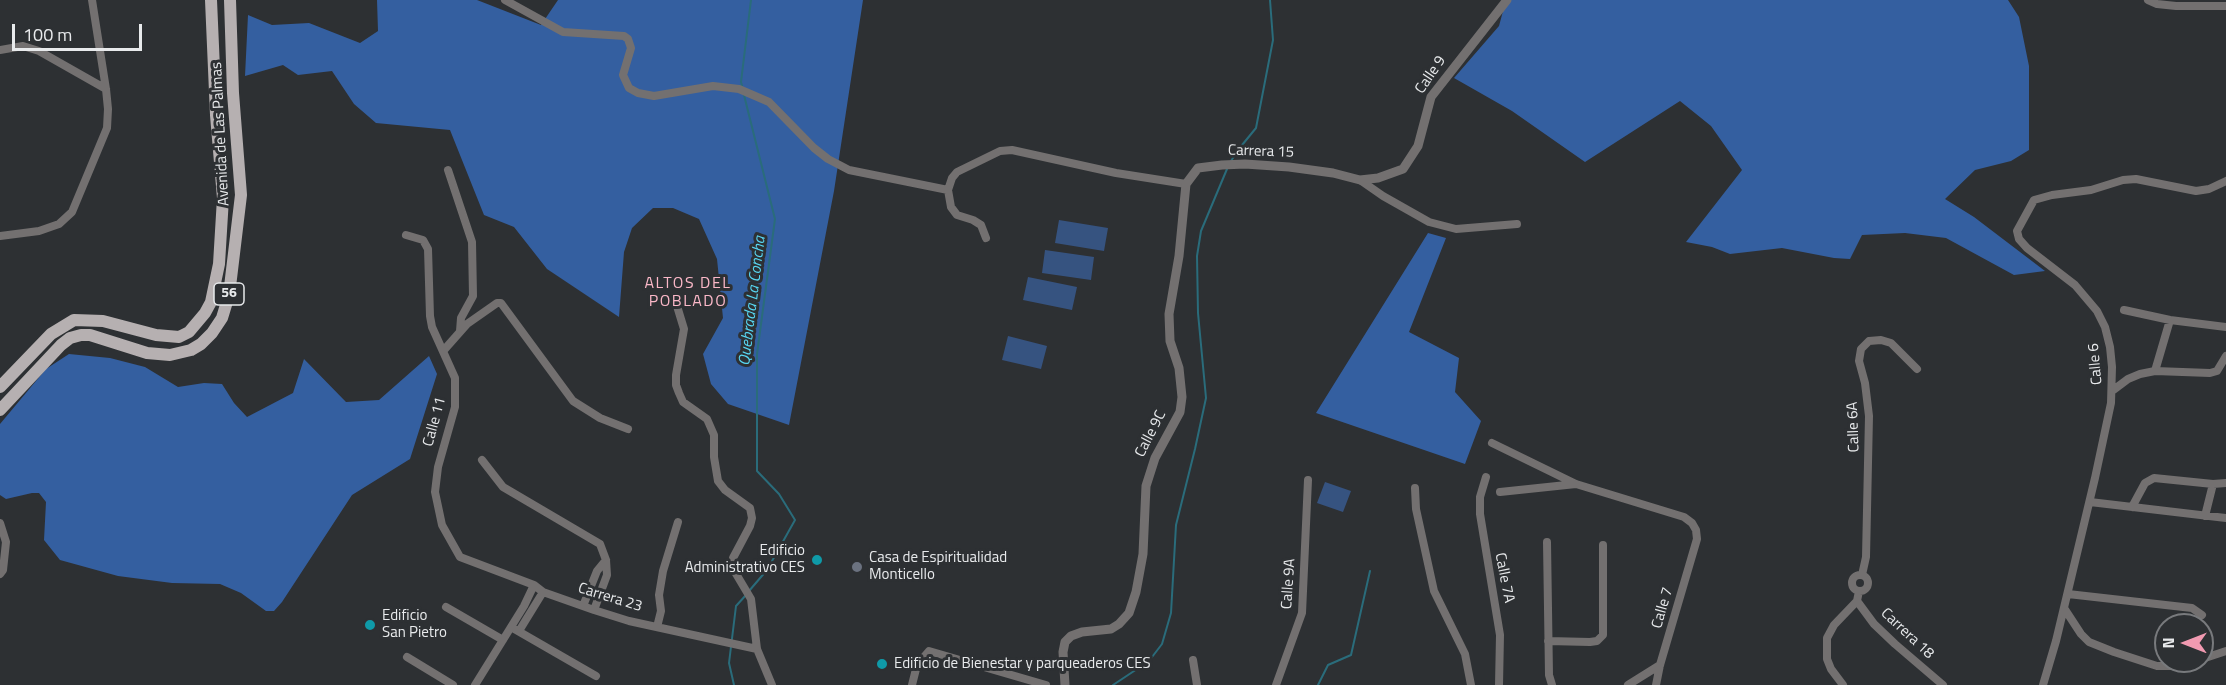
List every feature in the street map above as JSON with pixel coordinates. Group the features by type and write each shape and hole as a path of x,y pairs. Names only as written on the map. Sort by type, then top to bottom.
{"main road":[{"name":"Avenida de Las Palmas","path":"0,387 51,334 74,320 104,321 156,335 179,337 189,332 206,313 214,290 219,264 224,198 216,115 211,0"},
{"name":"Avenida de Las Palmas","path":"0,410 70,338 90,335 147,353 181,354 201,344 222,318 229,296 241,195 233,93 230,0"}],"street":[{"path":"0,236 39,231 59,224 72,212 107,128 106,89 92,0"},
{"path":"505,0 563,32 612,33 624,36 628,39 631,48 623,75 628,88 638,93 654,96 713,86 739,89 769,102 821,153 849,170 948,190"},
{"name":"Calle 9","path":"1360,180 1378,178 1403,169 1418,146 1431,97 1507,0"},
{"path":"2148,0 2157,4 2176,6 2226,6"},
{"path":"0,50 23,46 39,51 106,89"},
{"path":"986,238 981,225 957,215 951,207 948,190 957,172 1000,151 1012,150 1116,173 1186,184"},
{"name":"Carrera 15","path":"1186,184 1198,168 1245,164 1289,167 1333,173 1360,180 1429,222 1456,229 1517,224"},
{"path":"448,171 472,242 473,296 461,318 460,331"},
{"name":"Calle 6","path":"2043,685 2068,594 2111,403 2110,347 2105,327 2097,311 2075,285 2019,239 2017,231 2020,222 2034,200 2052,195 2091,190 2123,180 2136,179 2196,191 2209,189 2226,181"},
{"name":"Calle 9C","path":"1065,685 1063,652 1065,642 1071,636 1082,632 1111,629 1129,613 1136,592 1143,554 1144,502 1150,470 1180,412 1182,397 1179,368 1170,341 1169,314 1179,256 1186,184"},
{"name":"Calle 11","path":"406,235 423,240 428,249 432,327 455,378 457,393 453,418 438,467 435,492 442,525 460,557"},
{"path":"444,350 460,331 497,303 501,303 573,401 600,417 628,429"},
{"path":"677,306 684,329 676,385 683,402 707,419 714,435 714,457 718,480 725,490 750,508 752,518 750,526 733,558 732,567 750,599 757,649 772,685"},
{"path":"2124,310 2170,320 2226,327"},
{"path":"2155,371 2170,320"},
{"name":"Calle 6A","path":"1857,601 1859,591 1855,589 1852,582 1862,575 1866,557 1869,416 1859,362 1861,349 1869,341 1881,340 1891,343 1917,369"},
{"path":"2112,391 2128,379 2155,371 2210,373 2217,371 2226,356"},
{"path":"1492,443 1576,484"},
{"path":"483,460 503,487 600,544 606,560 607,575 594,610"},
{"name":"Calle 7A","path":"1486,477 1480,497 1480,514 1500,635 1499,685"},
{"path":"2132,507 2145,483 2154,478 2213,484 2226,483"},
{"name":"Calle 9A","path":"1276,685 1302,613 1308,480"},
{"path":"1500,492 1576,484"},
{"name":"Calle 7","path":"1576,484 1684,517 1696,530 1697,539 1656,685"},
{"path":"2205,516 2213,484"},
{"path":"1415,488 1416,509 1434,591 1465,654 1471,685"},
{"path":"2090,502 2226,518"},
{"path":"657,627 661,611 659,595 663,571 678,522"},
{"path":"0,523 6,542 3,570 0,574"},
{"path":"1547,542 1549,675 1552,685"},
{"path":"1548,641 1590,642 1597,641 1603,635 1603,545"},
{"name":"Carrera 23","path":"460,557 534,585 543,592 594,610 657,627 757,649"},
{"path":"583,606 597,571 606,560"},
{"path":"475,685 534,585"},
{"path":"519,631 543,592"},
{"path":"2068,594 2192,608 2199,613"},
{"path":"1843,685 1827,660 1827,638 1834,625 1857,601"},
{"name":"Carrera 18","path":"1857,601 1874,624 1943,685"},
{"path":"446,607 503,640"},
{"path":"2064,608 2089,642 2154,665"},
{"path":"511,627 596,676"},
{"path":"912,685 917,665 929,651 1046,685"},
{"path":"407,657 453,685"},
{"path":"1193,660 1197,685"},
{"path":"1628,685 1660,665"}],"shaded area":[{"path":"377,0 477,0 541,25 558,0 863,0 834,191 789,425 728,404 711,384 703,354 723,318 717,259 699,219 673,208 653,208 632,228 624,252 619,317 547,269 514,227 484,215 450,130 376,123 354,104 332,71 298,75 283,65 245,76 248,15 272,25 309,23 360,43 378,31"},
{"path":"1506,0 2008,0 2019,17 2029,66 2029,150 2011,161 1975,170 1945,199 1974,217 2045,271 2014,275 1946,238 1905,233 1862,235 1850,259 1782,248 1730,254 1712,247 1686,242 1742,170 1711,126 1680,101 1585,162 1512,111 1454,78 1499,26"},
{"path":"1059,220 1108,228 1104,251 1055,243"},
{"path":"1428,233 1446,238 1409,332 1459,358 1455,392 1481,421 1465,464 1316,413"},
{"path":"1045,250 1094,257 1091,280 1042,273"},
{"path":"1028,277 1077,287 1072,310 1023,300"},
{"path":"1008,336 1047,346 1041,369 1002,360"},
{"path":"69,354 110,358 145,367 178,387 204,383 222,384 234,403 247,417 293,393 304,359 346,402 379,400 429,356 437,374 410,459 352,495 282,602 274,611 266,611 241,593 220,584 172,583 118,576 60,560 44,540 46,502 39,493 6,499 0,495 0,424 46,369"},
{"path":"1325,482 1351,491 1343,512 1317,503"}],"waterway":[{"name":"Quebrada La Concha","path":"743,89 741,82 751,0"},
{"path":"1231,161 1256,128 1273,40 1270,0"},
{"name":"Quebrada La Concha","path":"744,95 775,219 757,354 757,471 779,494 795,520 767,570 749,591"},
{"path":"1113,685 1149,661 1162,644 1171,613 1176,525 1206,398 1198,313 1197,256 1201,231 1227,169"},
{"path":"1318,685 1328,665 1351,655 1370,571"},
{"name":"Quebrada La Concha","path":"734,685 729,663 736,606 746,595"}],"place":[{"name":"Edificio Administrativo CES","path":"817,560"},
{"name":"Casa de Espiritualidad Monticello","path":"857,567"},
{"name":"Edificio San Pietro","path":"370,625"},
{"name":"Edificio de Bienestar y parqueaderos CES","path":"882,664"}],"district":[{"name":"ALTOS DEL POBLADO","path":"688,293"}]}
